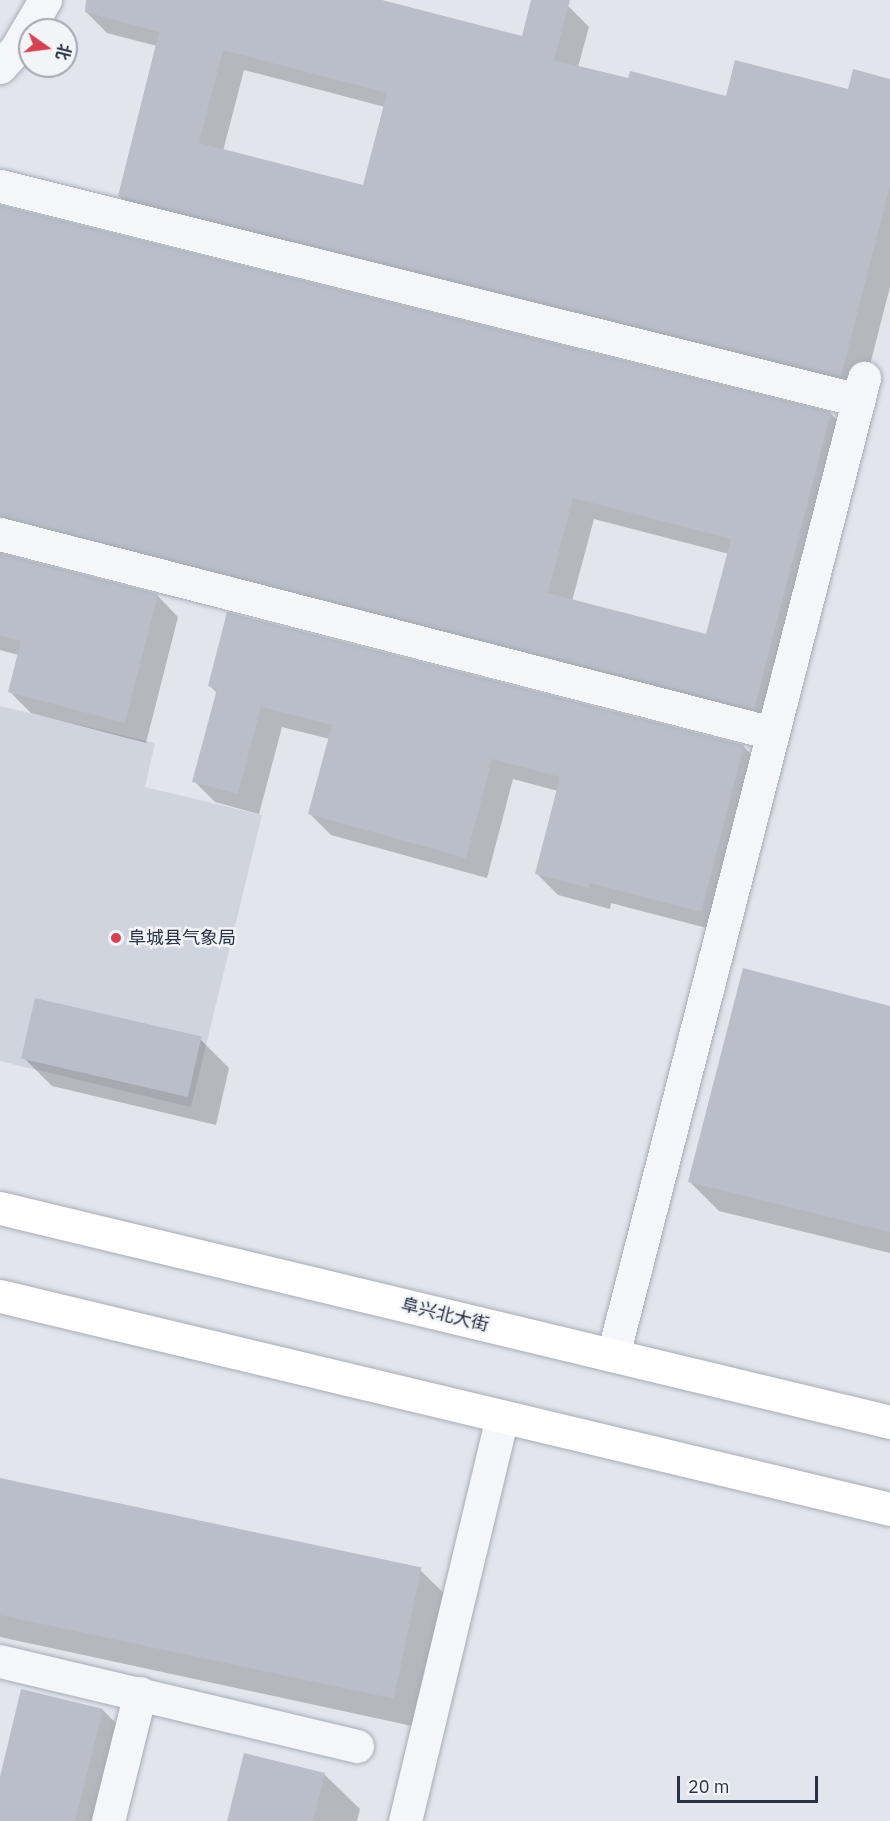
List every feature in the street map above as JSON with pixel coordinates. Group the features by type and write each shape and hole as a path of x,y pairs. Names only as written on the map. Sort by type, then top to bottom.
{"main road":[{"name":"阜兴北大街","path":"0,1208 890,1422"},
{"path":"0,1296 890,1509"}],"street":[{"path":"0,67 16,50 45,0"},
{"path":"0,186 861,389 613,1355"},
{"path":"0,534 772,733"},
{"path":"405,1821 502,1416"},
{"path":"0,1661 357,1746"},
{"path":"108,1821 140,1694"}],"shaded area":[{"name":"阜城县气象局","path":"0,706 155,743 145,787 262,815 191,1107 0,1061"}],"building":[{"path":"86,0 382,0 522,36 531,0 570,0 554,60 628,78 630,71 726,96 735,60 848,89 853,69 890,79 890,186 841,376 118,196 159,32 85,12","holes":["223,50 387,93 363,185 199,143"]},
{"path":"0,205 831,412 754,709 0,516","holes":["573,498 731,539 706,634 548,593"]},
{"path":"0,553 158,594 125,723 8,692 21,641 0,636"},
{"path":"227,612 744,745 701,912 590,883 589,888 535,874 560,777 492,759 466,858 308,814 332,725 261,707 238,794 192,782 217,689 208,686"},
{"path":"743,968 890,1006 890,1232 688,1182"},
{"path":"35,998 202,1036 188,1097 21,1058"},
{"path":"0,1478 422,1568 394,1699 0,1615"},
{"path":"21,1689 103,1709 75,1821 0,1821 0,1777"},
{"path":"244,1753 325,1773 313,1821 227,1821"}],"place":[{"name":"阜城县气象局","path":"116,938"}]}
